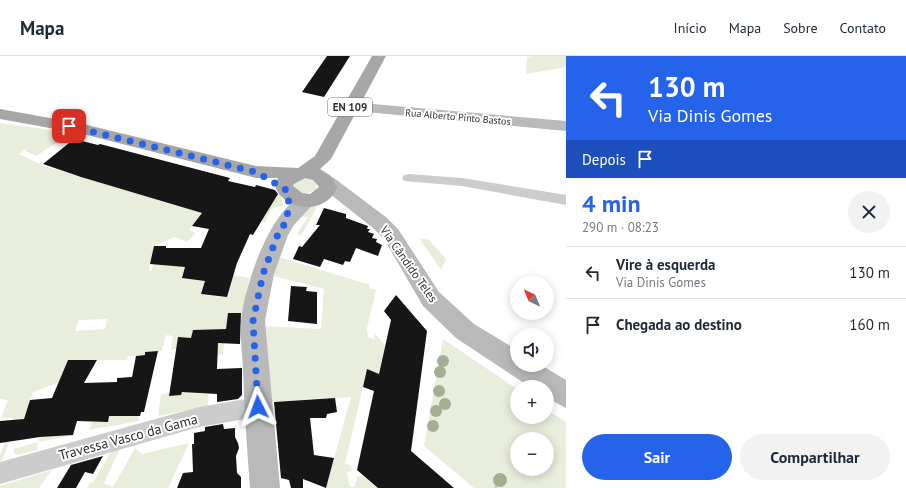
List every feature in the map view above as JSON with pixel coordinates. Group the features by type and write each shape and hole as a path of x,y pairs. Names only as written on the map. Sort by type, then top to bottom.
{"main road":[{"name":"EN 109","path":"299,196 286,180 314,173 379,56"},
{"name":"Rua Alberto Pinto Bastos","path":"350,107 566,126"},
{"path":"0,114 83,129 256,172 314,173"},
{"path":"256,172 299,196 339,201 359,206"},
{"name":"EN 109","path":"299,196 326,192 328,187 314,173"},
{"name":"Via Cândido Teles","path":"314,173 359,206 391,234 431,299 465,331 510,360"},
{"name":"EN 109","path":"265,488 253,321 263,274 278,234 299,196"},
{"name":"Via Cândido Teles","path":"529,372 566,395"}],"street":[{"path":"409,178 462,182 566,200"},
{"name":"Travessa Vasco da Gama","path":"0,473 199,417 258,407"}],"green space":[{"path":"566,56 566,67 526,74 527,57"},
{"path":"0,123 70,134 36,156 25,151 28,147 19,154 44,166 202,213 189,230 196,233 187,242 175,237 154,246 149,271 151,271 154,264 185,267 182,278 192,279 208,273 201,295 227,297 234,275 249,278 243,313 228,313 223,354 217,355 191,346 171,350 173,336 166,335 162,351 145,352 145,355 128,356 127,360 68,360 59,382 33,392 23,420 11,436 2,461 0,461 0,456 13,418 1,418 8,400 0,399","holes":["107,319 105,329 75,331 79,320"]},
{"path":"305,177 312,179 316,183 316,189 306,193 297,191 293,185"},
{"path":"278,193 281,195 283,206 272,208 265,223 261,221"},
{"path":"311,205 317,207 301,236 297,234 308,217 295,216"},
{"path":"419,238 429,240 446,259 441,270"},
{"path":"276,256 370,285 369,288 376,290 367,328 368,337 374,339 375,334 385,345 378,376 367,370 345,463 351,466 352,471 347,472 350,487 354,487 357,480 356,477 362,475 378,488 326,488 351,397 265,402 261,326 321,329 324,289 270,275"},
{"path":"443,339 510,384 510,424 554,424 554,414 566,422 566,488 474,488 424,446"},
{"path":"183,386 190,392 208,394 208,406 158,416 161,394 169,393 169,396 181,395"},
{"path":"109,415 138,416 139,421 89,430 92,422 107,422"},
{"path":"73,435 38,442 40,437"},
{"path":"38,442 37,450 17,455 14,453 13,449"},
{"path":"189,443 168,488 87,488 90,482 93,483 110,453 110,450 121,446 104,483 113,487 135,448 142,454"},
{"path":"52,470 39,488 0,488 0,486"}],"building":[{"path":"327,56 350,56 324,97 302,92"},
{"path":"74,139 98,145 100,144 230,178 228,181 255,187 256,185 275,190 278,194 253,235 250,234 237,263 227,297 201,294 205,281 182,278 185,267 150,264 154,246 166,246 166,248 201,248 209,229 192,226 202,213 81,177 43,164"},
{"path":"324,208 346,214 346,218 368,226 367,229 370,229 368,232 374,234 372,238 377,239 376,242 382,245 378,256 356,248 350,262 345,261 343,265 324,259 320,267 293,259 299,246 302,247 320,225 316,225"},
{"path":"291,286 307,287 306,291 317,292 317,324 288,321"},
{"path":"396,295 427,331 411,451 454,488 378,488 357,470 374,391 363,387 367,369 379,374 391,320 384,311"},
{"path":"228,313 241,313 240,344 218,343 217,369 242,368 242,395 238,399 217,402 217,394 182,392 181,395 169,396 178,337 191,338 193,330 226,329"},
{"path":"158,351 144,412 141,412 140,416 109,416 108,422 77,421 73,435 40,437 0,443 0,421 24,419 30,400 52,398 68,360 97,360 84,383 117,382 117,378 132,377 136,356 145,355 145,352"},
{"path":"335,398 337,412 327,414 326,418 310,418 314,455 334,458 326,488 303,479 303,488 291,488 289,480 281,478 274,402"},
{"path":"223,424 224,429 235,428 235,437 239,448 236,456 237,473 241,477 241,488 177,488 183,473 193,472 192,444 194,444 194,433 205,431 205,427"},
{"path":"103,456 93,474 85,472 76,488 57,488 71,465"}],"route":[{"path":"69,126 256,172 285,189 289,195 287,220 278,234 263,274 253,321 258,407"}]}
